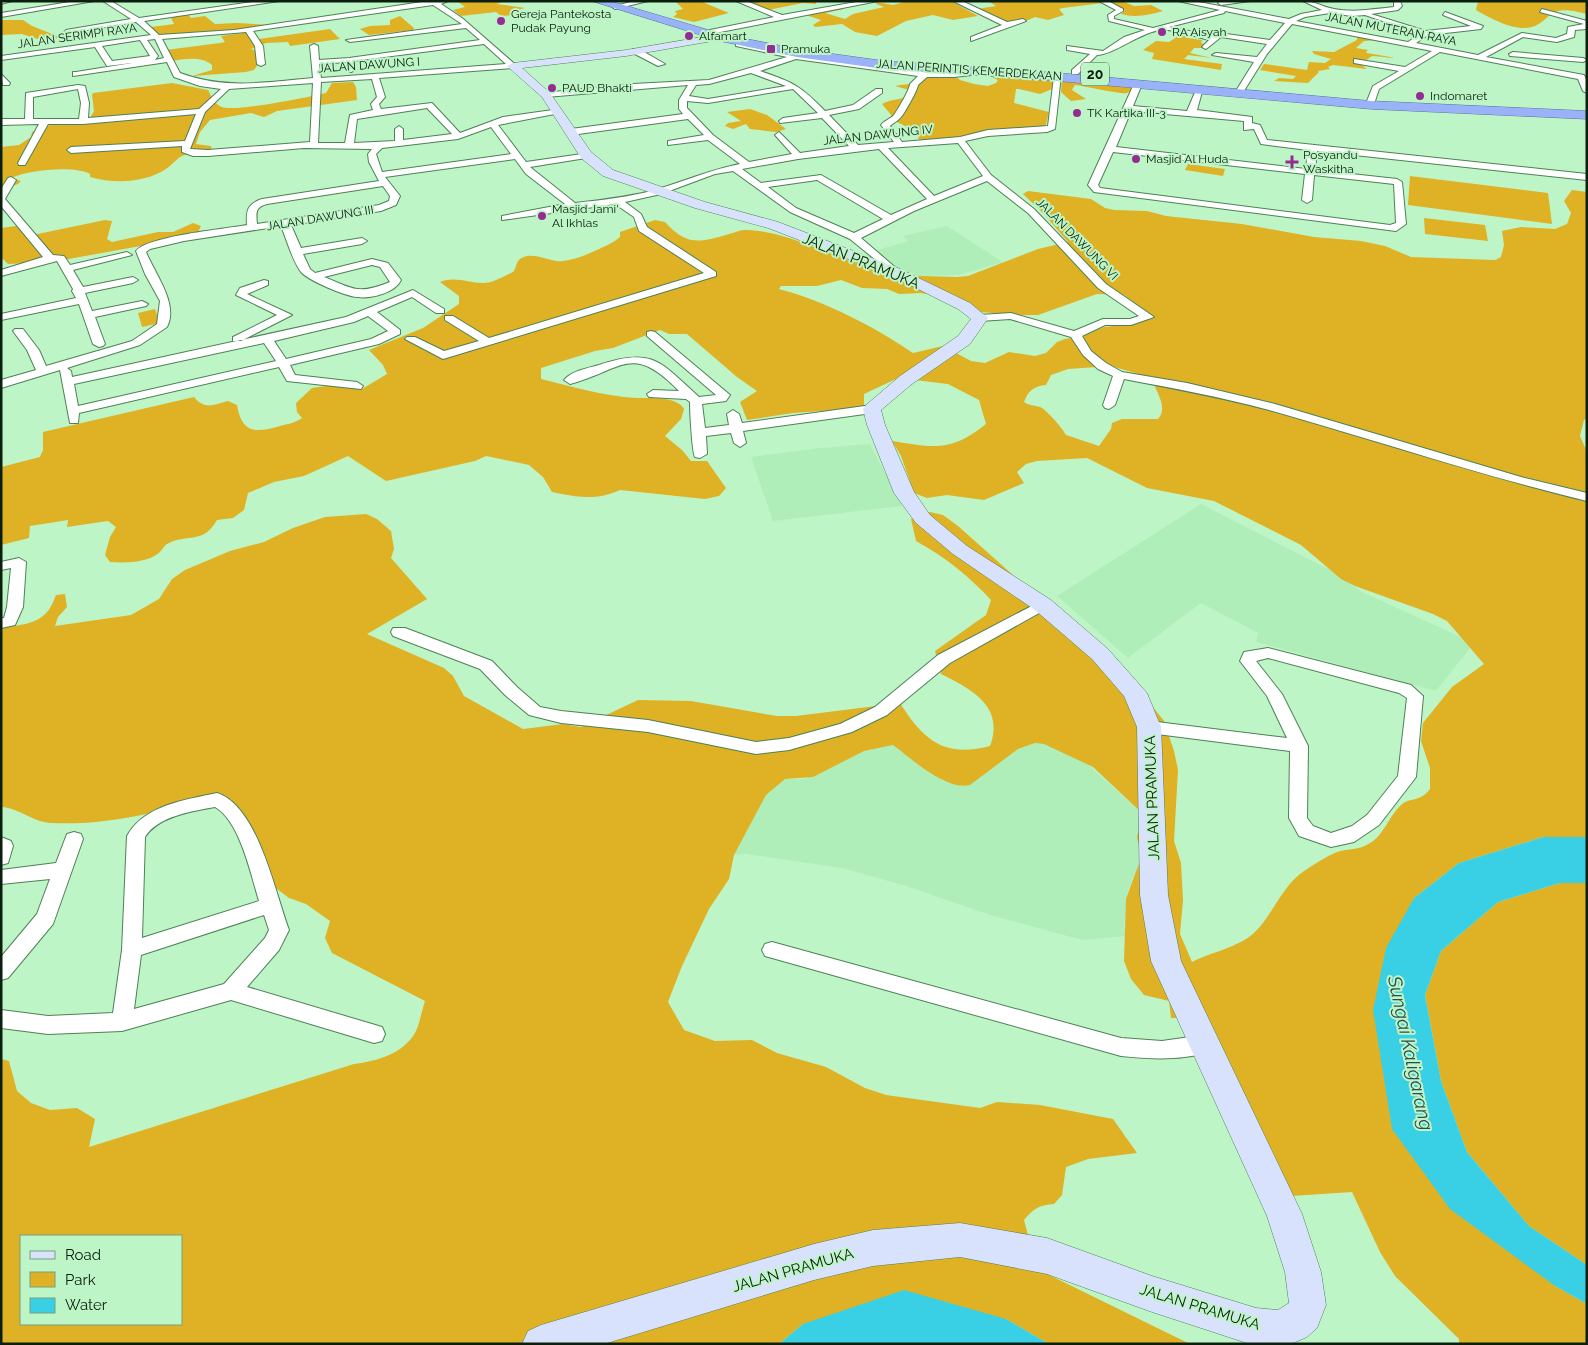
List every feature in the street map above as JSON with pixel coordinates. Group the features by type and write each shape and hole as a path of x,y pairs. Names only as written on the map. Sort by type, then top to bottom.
{"highway":[{"name":"JALAN PERINTIS KEMERDEKAAN","path":"597,1 716,35 797,52 977,72 1058,77 1200,90 1239,91 1371,101 1470,107 1587,110"},
{"name":"JALAN PERINTIS KEMERDEKAAN","path":"904,63 1075,72 1380,106 1587,115"}],"main road":[{"path":"513,66 648,55 716,35"},
{"name":"JALAN PRAMUKA","path":"513,66 551,103 586,155 608,173 658,192 773,225 893,271 964,306 980,318"},
{"path":"872,409 906,380 964,340 980,318"},
{"name":"JALAN PRAMUKA","path":"541,1344 814,1262 873,1248 960,1240 1047,1256 1152,1294 1256,1327 1278,1329 1294,1324 1304,1315 1308,1305 1303,1272 1284,1214 1166,961 1154,895 1149,727 1134,693 1100,654 1043,605 960,550 923,519 904,493 876,425 872,409"}],"street":[{"path":"1,2 9,1"},
{"path":"2,15 91,1"},
{"path":"66,32 276,1"},
{"path":"261,64 259,46 248,30 444,1"},
{"path":"615,5 645,1"},
{"path":"739,1 780,17"},
{"path":"716,35 780,17 875,1"},
{"path":"956,1 1006,24"},
{"path":"1103,2 1114,1"},
{"name":"JALAN MUTERAN RAYA","path":"1181,1 1584,76 1587,91"},
{"path":"1196,5 1247,1"},
{"path":"1306,1 1330,12"},
{"path":"1239,91 1260,60 1291,22 1307,14 1330,12 1346,14 1396,9 1399,6 1397,1"},
{"path":"34,17 108,2 138,20 157,37"},
{"path":"433,2 467,26 513,66"},
{"path":"1103,2 1121,10 1111,15 1111,20 1158,29 1273,43"},
{"path":"1070,48 1105,53 1111,48 1158,29 1227,10"},
{"path":"1542,11 1585,25"},
{"path":"1363,13 1426,33 1481,27 1444,14"},
{"path":"974,39 1006,24 1024,21"},
{"path":"1176,24 1216,37"},
{"path":"1480,57 1523,35 1557,40 1571,35 1571,29 1585,25"},
{"path":"350,40 380,38 392,34 467,26"},
{"name":"JALAN SERIMPI RAYA","path":"1,58 142,38 248,30"},
{"path":"1411,44 1426,33"},
{"path":"716,35 796,57 925,74 952,75 977,72"},
{"name":"JALAN DAWUNG I","path":"157,37 177,75 203,84 317,77 375,77 513,66"},
{"path":"1206,47 1216,37"},
{"path":"97,44 110,64 152,58 154,56 142,38"},
{"path":"1492,50 1525,56 1585,61 1586,56 1543,44 1546,39"},
{"path":"316,62 350,60 484,42"},
{"path":"314,46 317,77 314,145"},
{"path":"1371,101 1376,88 1440,49"},
{"path":"1075,72 1095,53"},
{"path":"648,55 672,61"},
{"path":"1216,55 1260,60"},
{"path":"225,83 201,112 185,150 200,153 314,145 349,144 379,146 458,136 551,103 662,84 693,84 752,71 796,57"},
{"path":"76,74 168,60"},
{"path":"350,60 351,70"},
{"path":"1357,61 1407,70"},
{"path":"317,77 351,70 434,64"},
{"path":"752,71 793,87 802,93 856,148"},
{"path":"900,145 886,125 898,116 901,107 914,90 914,84 925,74"},
{"path":"375,77 381,97 375,104 378,112"},
{"name":"JALAN DAWUNG IV","path":"505,218 529,212 617,201 658,192 701,176 798,156 856,148 960,140 988,133 1050,128 1058,77"},
{"path":"693,84 684,99 682,109 710,137 748,166"},
{"path":"1111,149 1397,182 1399,184 1399,227 1390,228 1102,192 1093,188 1138,84"},
{"path":"29,120 29,95 78,87 82,88 84,96 83,120"},
{"path":"684,99 716,100 793,87"},
{"path":"1191,112 1200,90"},
{"path":"783,121 856,107 879,91"},
{"path":"716,100 725,105 802,93"},
{"path":"349,144 353,117 429,105 458,136"},
{"path":"1128,108 1186,114 1191,112 1249,121 1257,128 1264,142 1587,177"},
{"path":"1,122 83,120 201,112"},
{"path":"571,132 688,116"},
{"path":"22,163 45,121"},
{"path":"493,124 534,177 573,206"},
{"path":"398,129 399,144"},
{"path":"132,136 191,133"},
{"path":"779,135 798,156"},
{"path":"671,143 710,137"},
{"name":"JALAN DAWUNG VI","path":"960,140 988,177 1031,211 1102,286 1148,317 1130,322 1103,322 1075,335"},
{"path":"71,150 187,143"},
{"name":"JALAN DAWUNG III","path":"1,384 136,344 163,325 166,312 165,301 150,274 142,249 152,244 365,212 392,203 395,196 382,179 373,162 372,154 379,146"},
{"path":"881,146 933,200"},
{"path":"1307,200 1313,148"},
{"path":"525,165 586,155"},
{"path":"382,179 518,156"},
{"path":"786,159 890,219"},
{"path":"735,168 797,212 854,237 893,271"},
{"path":"760,186 818,177"},
{"path":"854,237 890,219 988,177"},
{"name":"JALAN DAWUNG III","path":"252,228 251,211 256,204 265,200 382,179"},
{"path":"11,180 1,199 50,258"},
{"path":"411,339 443,355 712,274 643,228 638,216 617,201"},
{"path":"285,223 305,270 313,277 363,295 394,284 396,280 384,265 372,262 313,277"},
{"path":"297,252 362,241"},
{"path":"68,268 127,256"},
{"path":"1,273 50,258 60,258 68,268 90,315 92,328 99,344"},
{"path":"1,317 133,280"},
{"path":"213,352 286,314 241,295 244,290 264,283"},
{"path":"67,382 213,352 350,320 370,312 381,305 413,293 488,342"},
{"path":"90,315 142,304"},
{"path":"64,366 73,416 375,342 396,332 370,312"},
{"path":"980,318 1011,316 1075,335 1087,353 1102,366 1119,375 1187,387 1271,407 1507,478 1587,497"},
{"path":"19,331 33,350 43,372"},
{"path":"651,334 724,395 722,398 692,398 653,394"},
{"path":"268,339 291,378 357,386"},
{"path":"136,344 147,365"},
{"path":"570,380 588,371 638,360 648,361 692,398 700,433 700,454"},
{"path":"1109,406 1119,375"},
{"path":"700,433 872,409"},
{"path":"733,414 735,429 740,443"},
{"path":"1,566 19,562 15,607 10,622 1,623"},
{"path":"400,632 486,665 511,692 535,711 561,717 648,726 756,748 789,744 846,728 881,711 944,659 1043,605"},
{"path":"1268,653 1405,689 1415,696 1416,702 1411,724 1407,777 1373,820 1359,831 1347,837 1332,840 1319,837 1306,830 1298,818 1299,746 1274,694 1248,661 1250,656 1268,653"},
{"path":"1149,727 1299,746"},
{"path":"122,1022 132,950 137,833 156,818 180,809 217,800 228,806 245,834 279,930 272,944 231,991"},
{"path":"1,972 46,918 74,839"},
{"path":"1,844 4,846 1,858"},
{"path":"1,877 63,870"},
{"path":"132,950 270,905"},
{"path":"772,950 975,1008 1122,1047 1162,1050 1204,1044"},
{"path":"1,1019 48,1025 122,1022 231,991 374,1034"}],"shaded area":[{"path":"947,226 1003,262 959,275 917,276 900,274 871,252 908,241 903,236"},
{"path":"870,444 902,506 773,521 751,457"},
{"path":"1201,504 1330,570 1362,592 1474,643 1436,691 1256,642 1258,633 1201,603 1128,658 1057,596"},
{"path":"1035,743 1044,744 1085,762 1143,814 1142,855 1128,891 1124,926 1126,936 1082,940 990,915 906,886 842,868 746,854 734,855 766,795 785,779 804,779 864,751 893,745 944,781 970,785 1018,749"}],"green space":[{"path":"457,1 504,1 497,4 525,8 510,12 516,14 514,15 501,16 496,12 461,16 453,10 465,7"},
{"path":"675,1 700,1 729,13 694,22 673,17 677,14 675,11 683,9"},
{"path":"755,1 761,3 822,1 816,2 816,4 803,3 768,10 745,2"},
{"path":"908,1 953,2 978,16 953,20 933,15 906,21 877,36 855,32 842,24 815,27 813,25 821,20 803,14 841,8 844,9 825,13 845,19 853,14 884,7 876,4 877,2 893,5"},
{"path":"988,1 1099,1 1103,3 1059,9 1064,15 1048,20 1035,17 1026,21 1012,22 998,20 977,9 996,6"},
{"path":"1105,1 1122,1 1134,6 1151,5 1163,11 1142,16 1126,15 1121,14 1125,11"},
{"path":"1478,1 1587,1 1587,14 1563,10 1555,12 1536,26 1518,28 1488,17 1476,10"},
{"path":"188,14 191,18 205,16 215,24 271,25 233,32 162,35 157,35 151,27 174,24 170,16"},
{"path":"400,16 414,28 413,30 369,35 360,29 370,26 390,25 390,20"},
{"path":"1,20 23,20 32,26 60,37 47,42 22,34 1,35"},
{"path":"330,29 340,39 290,46 288,42 266,43 251,49 259,52 260,61 254,70 246,72 192,76 212,70 212,65 198,59 171,61 166,50 225,42 221,36 251,32 259,39"},
{"path":"1173,34 1182,34 1187,38 1202,40 1201,43 1208,45 1208,48 1194,48 1190,53 1212,58 1188,55 1184,59 1222,64 1221,70 1152,59 1154,53 1143,50 1156,41 1169,42 1177,37"},
{"path":"1357,36 1379,40 1364,41 1356,48 1368,50 1367,53 1396,58 1372,56 1365,61 1363,66 1367,69 1333,65 1328,67 1330,69 1318,71 1308,83 1274,81 1279,78 1293,79 1296,76 1260,70 1264,64 1307,70 1309,62 1325,63 1331,59 1314,54 1312,51 1334,52 1357,40"},
{"path":"928,75 955,76 960,80 988,86 996,83 998,80 990,76 1053,79 1052,89 1040,94 1016,89 1014,103 1049,112 1045,128 920,141 915,131 897,122 882,104 911,94 909,90 895,86 917,83"},
{"path":"1062,79 1133,88 1129,92 1124,93 1075,85 1072,90 1086,99 1071,101 1061,92"},
{"path":"353,82 356,87 357,100 277,111 264,117 251,113 210,120 200,132 196,144 211,146 212,150 182,156 166,169 139,180 109,181 90,177 90,174 83,171 62,169 19,175 11,178 21,181 18,184 5,189 1,187 1,147 19,145 31,137 32,132 53,124 90,118 94,111 93,93 172,83 208,90 217,104 230,108 289,101 326,93 332,83"},
{"path":"750,109 767,115 786,129 776,132 750,129 746,124 733,129 725,126 728,123 741,121 727,112"},
{"path":"1188,164 1225,169 1223,176 1185,170"},
{"path":"1410,176 1548,193 1552,224 1408,205"},
{"path":"1572,190 1587,192 1587,418 1584,420 1580,436 1587,452 1587,837 1543,837 1459,863 1414,898 1373,1010 1555,1286 1587,1304 1587,1344 1459,1344 1459,1339 1395,1276 1380,1252 1352,1192 1291,1196 1207,1018 1171,1018 1169,1001 1144,995 1131,979 1124,961 1126,899 1142,855 1137,835 1145,821 1143,814 1093,767 1044,744 1035,743 1018,749 970,785 961,786 940,779 893,745 864,751 813,777 785,779 766,795 734,855 729,879 709,909 682,966 668,1002 684,1030 715,1041 752,1040 777,1053 826,1067 865,1088 886,1095 980,1108 997,1102 1040,1105 1113,1119 1137,1153 1088,1159 1066,1167 1062,1195 1054,1204 1037,1208 1024,1220 1037,1269 1190,1344 1049,1344 1006,1319 803,1324 779,1344 1,1344 1,1059 9,1061 17,1091 31,1103 50,1110 77,1108 95,1119 89,1147 354,1064 372,1061 389,1055 411,1039 416,1031 425,1001 332,953 325,938 330,921 306,904 289,898 277,889 258,866 252,837 222,795 138,816 95,822 45,822 1,807 1,635 3,628 29,623 42,617 52,605 56,595 65,594 67,607 58,617 55,626 131,615 159,599 172,579 185,570 230,551 264,542 293,528 325,517 366,514 377,519 391,531 394,549 391,558 427,599 367,634 444,668 453,676 464,696 523,729 563,724 581,727 638,700 691,701 777,716 796,716 900,703 918,727 937,743 948,748 960,750 974,749 990,746 993,720 989,710 974,693 941,674 935,651 986,615 991,600 956,568 916,541 911,519 930,512 943,515 958,526 1133,682 1164,721 1178,770 1174,841 1181,863 1183,900 1180,934 1192,962 1232,946 1254,933 1267,918 1289,885 1304,871 1337,852 1361,847 1375,840 1401,805 1422,796 1430,789 1430,768 1421,741 1423,723 1452,687 1484,664 1447,621 1341,579 1301,545 1214,501 1147,488 1087,458 1037,461 1026,464 1017,472 1024,483 984,500 947,495 927,498 914,493 901,456 892,441 942,446 963,439 986,424 979,400 948,384 898,378 864,394 864,408 793,413 747,420 740,402 757,391 737,377 687,334 669,334 660,330 613,348 595,351 541,368 541,379 600,393 624,397 670,400 681,405 684,409 681,419 665,436 682,450 691,461 707,461 726,488 719,496 705,499 620,490 595,497 561,494 552,492 543,477 529,465 486,456 475,461 386,481 348,456 304,476 274,482 248,493 244,510 233,518 217,520 212,528 200,536 167,544 159,553 142,561 110,562 105,555 110,537 116,527 108,521 67,527 68,520 30,526 29,538 1,545 1,467 40,457 43,450 43,432 194,397 206,405 228,401 237,405 242,422 251,429 264,430 294,422 302,418 297,412 296,403 312,388 333,385 362,389 387,374 383,365 369,350 423,328 459,304 459,296 440,282 462,280 477,283 491,282 513,272 518,261 528,256 558,261 576,258 615,241 620,237 620,232 655,220 665,222 687,239 709,239 742,230 760,231 791,238 888,275 957,277 968,276 1038,249 1068,242 1043,213 1023,194 1028,191 1091,199 1105,208 1114,210 1147,211 1166,216 1242,224 1314,237 1361,241 1385,246 1411,257 1495,260 1501,257 1504,245 1502,231 1521,227 1555,229 1567,224 1571,213 1564,201","holes":["841,280 862,288 887,289 899,294 921,293 932,295 965,311 1023,315 1038,315 1097,294 1124,295 1140,307 1144,315 1132,324 1104,327 1083,336 1057,342 1046,353 1035,356 1009,352 985,363 971,361 943,346 913,353 882,333 848,315 814,300 779,289 781,286 817,286","1111,366 1152,378 1162,404 1161,414 1158,419 1122,419 1112,423 1111,429 1099,446 1066,435 1062,428 1043,409 1024,402 1032,390 1046,385 1051,375 1068,369"]},
{"path":"1424,218 1485,225 1488,241 1425,234"},
{"path":"105,220 112,221 107,239 112,242 158,232 173,232 193,223 201,226 196,236 52,262 8,264 1,257 1,228 16,226 28,236"},
{"path":"155,309 160,323 142,327 138,313"},
{"path":"1560,883 1587,883 1587,1265 1529,1226 1467,1152 1441,1081 1425,995 1441,951 1498,902"}],"water":[{"name":"Sungai Kaligarang","path":"1543,837 1587,837 1587,883 1560,883 1498,902 1441,951 1425,995 1441,1081 1467,1152 1529,1226 1587,1265 1587,1304 1555,1286 1450,1209 1392,1129 1373,1010 1386,948 1414,898 1459,863"},
{"path":"904,1290 1006,1319 1049,1344 779,1344 803,1324"}],"place":[{"name":"Gereja Pantekosta Pudak Payung","path":"501,21"},
{"name":"RA Aisyah","path":"1162,32"},
{"name":"Alfamart","path":"689,36"},
{"name":"Pramuka","path":"771,49"},
{"name":"PAUD Bhakti","path":"552,88"},
{"name":"Indomaret","path":"1420,96"},
{"name":"TK Kartika III-3","path":"1077,113"},
{"name":"Masjid Al Huda","path":"1136,159"},
{"name":"Posyandu Waskitha","path":"1292,162"},
{"name":"Masjid Jami' Al Ikhlas","path":"542,216"}]}
